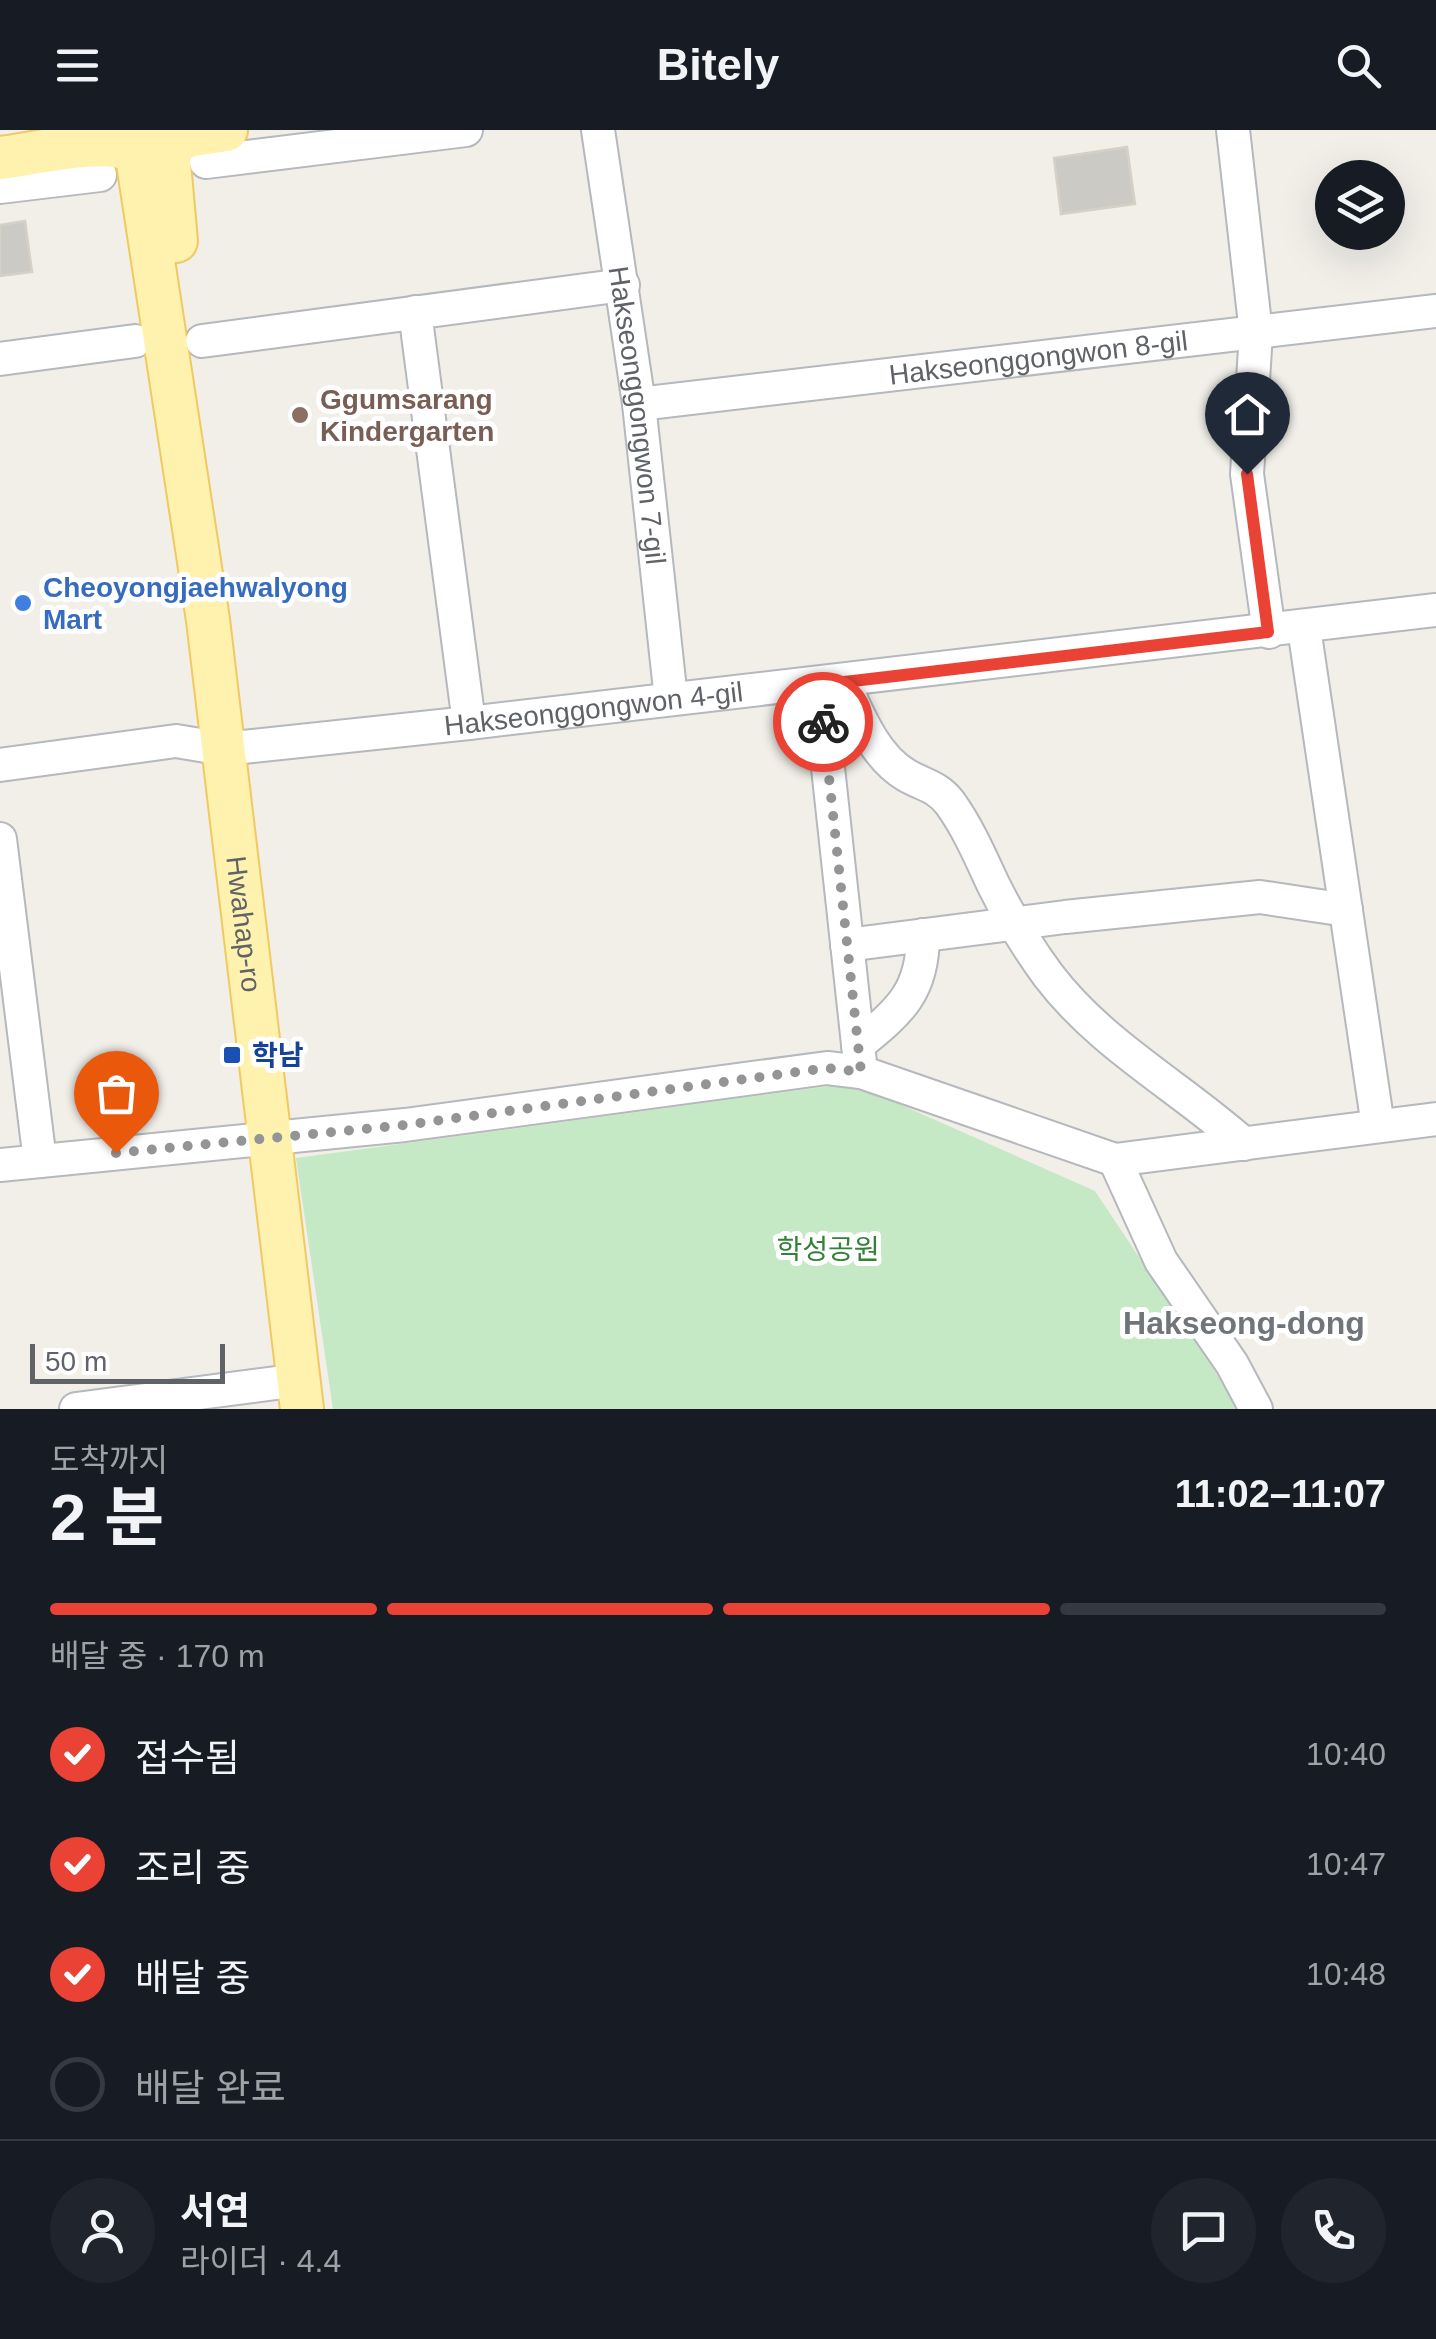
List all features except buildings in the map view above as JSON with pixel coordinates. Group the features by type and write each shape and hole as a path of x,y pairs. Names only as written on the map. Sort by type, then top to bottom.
{"main road":[{"path":"0,158 149,141"},
{"name":"Hwahap-ro","path":"149,141 300,1394"}],"street":[{"path":"0,187 149,141 466,130"},
{"name":"Hakseonggongwon 7-gil","path":"598,130 639,404 671,699"},
{"path":"1232,130 1256,333 1247,474 1268,632"},
{"path":"202,342 623,285"},
{"name":"Hakseonggongwon 8-gil","path":"639,404 1436,311"},
{"path":"415,312 468,723"},
{"path":"0,359 135,341"},
{"name":"Hakseonggongwon 4-gil","path":"0,765 176,741 224,749 468,723 1436,610"},
{"path":"1304,628 1378,1126"},
{"path":"831,683 888,761 941,792 952,806 1048,975 1124,1053 1204,1108 1244,1144"},
{"path":"831,683 847,946 859,1058"},
{"path":"0,839 40,1161"},
{"path":"847,946 1260,897 1346,910"},
{"path":"0,1165 405,1125 827,1068 859,1058 916,984 922,965 922,935"},
{"path":"859,1058 1115,1160 1436,1119"},
{"path":"1115,1160 1161,1261 1232,1364 1256,1409"},
{"path":"76,1409 300,1394"}],"green space":[{"name":"학성공원","path":"852,1083 1095,1191 1240,1409 333,1409 296,1158"}],"way so far":[{"path":"116,1153 405,1125 827,1068 861,1072 823,722"}],"place":[{"name":"Ggumsarang Kindergarten","path":"300,415"},
{"name":"Cheoyongjaehwalyong Mart","path":"23,603"},
{"name":"학남","path":"232,1055"}],"district":[{"name":"Hakseong-dong","path":"1244,1323"}],"route":[{"path":"823,722 819,685 1268,632 1247,474"}]}
